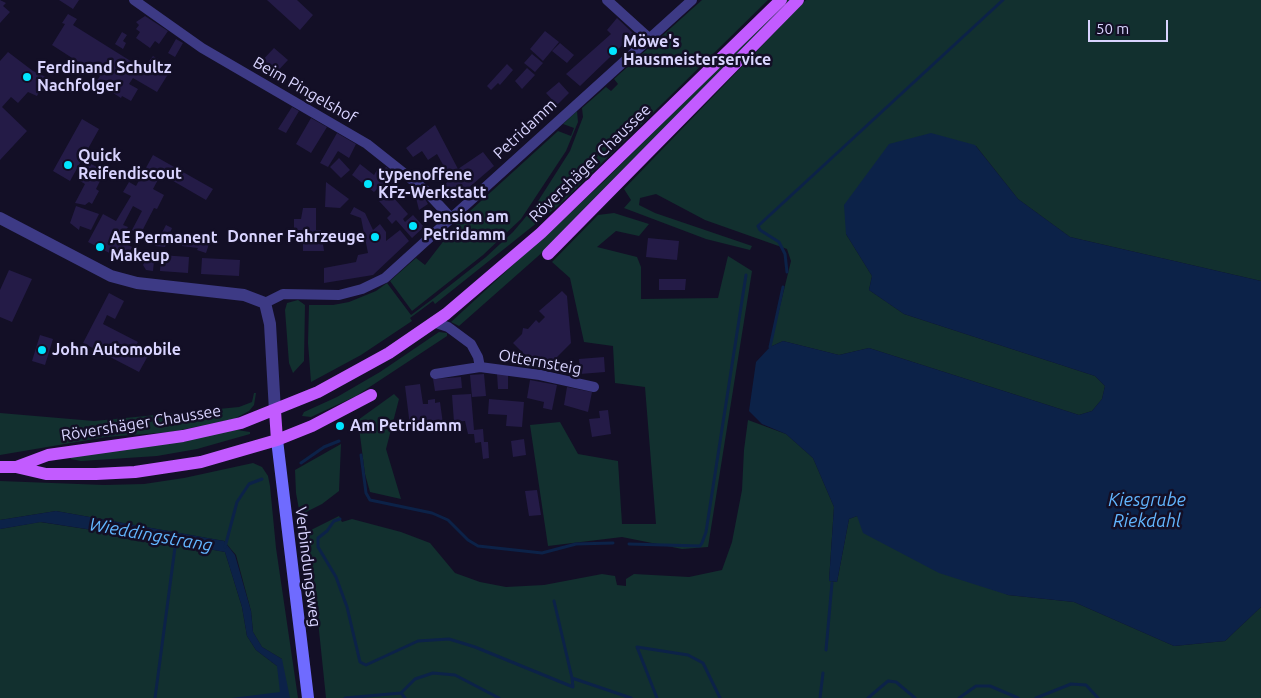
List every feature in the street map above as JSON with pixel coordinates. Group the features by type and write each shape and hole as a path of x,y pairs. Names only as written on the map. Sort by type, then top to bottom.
{"main road":[{"name":"Rövershäger Chaussee","path":"16,467 48,455 201,432 241,423 275,411 358,371 434,322 494,274 587,190 782,0"},
{"name":"Rövershäger Chaussee","path":"548,254 798,0"},
{"name":"Rövershäger Chaussee","path":"0,467 16,467 46,474 135,472 201,462 277,440 312,426 371,395"},
{"path":"275,411 277,440"},
{"name":"Verbindungsweg","path":"277,440 308,698"}],"street":[{"name":"Beim Pingelshof","path":"134,0 202,48 367,144 425,190 451,218"},
{"path":"607,0 650,40"},
{"name":"Petridamm","path":"265,303 283,294 339,295 374,284 394,270 692,0"},
{"path":"0,218 111,276 137,283 244,295 265,303 270,324 275,411"},
{"name":"Otternsteig","path":"434,322 460,334 471,344 478,356 480,368"},
{"name":"Otternsteig","path":"435,374 480,368 540,375 594,387"}],"green space":[{"path":"702,0 768,0 558,206 435,304 433,301 410,318 412,321 361,355 311,382 308,343 309,305 333,305 349,302 376,291 387,283 411,315 434,298 486,257 513,232 535,206 570,151 583,117 582,108 606,87 611,91 618,84 614,79"},
{"path":"786,0 792,0 545,250 459,326 451,322 601,184"},
{"path":"806,0 1261,0 1261,281 1070,237 1018,199 976,146 846,234 872,276 869,290 904,314 1095,376 1105,386 1102,399 1092,411 1079,415 869,348 839,355 783,341 770,347 791,261 787,249 705,220 656,194 640,198 639,205 655,213 752,246 750,250 706,239 624,208 631,200 624,189"},
{"path":"577,111 578,122 566,151 521,219 483,255 412,311 390,281 416,258 425,265 459,221 558,131 571,136 574,128 563,124"},
{"path":"614,213 649,224 639,236 616,231 597,247 637,257 641,267 641,299 718,298 728,256 752,271 708,547 682,549 622,537 548,546 530,425 560,422 578,454 618,461 622,524 656,524 645,387 615,383 613,346 584,342 570,278 552,262 598,215"},
{"path":"298,300 305,305 304,361 293,373 289,363 285,310 287,303"},
{"path":"439,332 447,333 447,336 356,396 311,417 302,416 304,412 337,397 380,372"},
{"path":"254,393 256,393 254,405 249,411 234,419 171,432 106,437 0,455 0,413 94,421 239,407 252,402"},
{"path":"394,394 399,399 386,449 401,499 370,492 365,474 358,420"},
{"path":"748,420 786,434 813,458 834,507 829,581 837,582 849,519 857,516 1008,595 1074,602 1174,646 1225,641 1261,607 1261,698 326,698 314,582 303,534 339,516 342,522 352,519 401,532 430,543 455,573 480,582 506,587 544,585 602,574 615,576 617,585 626,586 626,579 634,574 689,577 722,570 732,542 742,490"},
{"path":"237,430 250,432 250,434 197,449 157,456 81,461 71,459 70,457"},
{"path":"341,444 339,491 322,504 300,515 296,493 295,470"},
{"path":"253,463 262,467 268,476 270,486 276,548 298,698 0,698 0,529 40,522 225,552 242,607 247,636 256,650 277,666 282,659 262,647 253,632 251,611 236,555 224,541 56,511 0,520 0,481 104,485 144,484 184,478"}],"water":[{"name":"Kiesgrube Riekdahl","path":"931,133 975,145 1018,199 1070,237 1261,281 1261,607 1225,641 1174,646 1074,602 1008,595 939,573 863,533 857,516 849,519 837,582 829,581 834,507 813,458 786,434 762,424 749,411 756,362 770,347 783,341 839,355 869,348 1079,415 1092,411 1102,399 1105,386 1095,376 904,314 869,290 872,276 846,234 844,205 889,144"},
{"name":"Wieddingstrang","path":"56,511 224,541 235,555 251,611 253,632 262,647 282,659 290,698 232,698 280,692 277,666 256,650 247,636 242,607 225,552 41,522 0,529 0,520"}],"building":[{"path":"0,0 6,3 3,6 10,12 0,23"},
{"path":"59,0 79,0 73,9"},
{"path":"267,0 297,0 313,15 300,30"},
{"path":"68,14 77,19 73,25 153,75 159,65 170,71 157,92 133,78 129,84 138,89 131,101 122,96 121,98 96,82 100,76 52,45 65,24 62,23"},
{"path":"145,16 168,31 159,44 155,41 150,48 136,38 140,32 136,29 139,25 136,22"},
{"path":"617,18 634,34 580,86 566,74 611,34 607,30"},
{"path":"545,31 559,42 543,61 530,49"},
{"path":"122,32 127,35 123,41 126,43 123,49 115,44"},
{"path":"176,39 183,43 175,57 168,53"},
{"path":"560,43 574,55 567,63 552,51"},
{"path":"274,48 288,60 273,76 259,64"},
{"path":"8,52 33,71 46,77 37,96 28,92 18,103 11,97 2,107 27,131 0,160 0,61"},
{"path":"532,54 543,63 535,72 524,63"},
{"path":"153,56 158,59 151,70 145,66"},
{"path":"507,64 513,70 500,85 498,83 491,90 487,86"},
{"path":"527,68 535,75 522,89 515,81"},
{"path":"559,82 569,93 557,105 546,93"},
{"path":"292,107 299,111 286,133 278,129"},
{"path":"311,118 327,127 311,153 296,144"},
{"path":"82,119 99,129 70,181 53,171"},
{"path":"435,125 458,169 483,152 494,166 453,201 438,190 451,179 437,154 428,160 422,151 413,157 406,148"},
{"path":"337,133 356,144 349,158 338,151 328,167 320,163"},
{"path":"153,155 213,189 206,200 161,174 153,189 164,195 157,209 154,208 140,235 132,230 142,211 133,206 123,225 128,227 123,236 119,234 116,239 132,247 125,261 88,242 103,214 116,221 131,196 123,192 129,182 136,186"},
{"path":"339,158 350,170 341,178 330,167"},
{"path":"89,163 105,171 96,189 99,191 92,204 89,202 85,205 75,203 85,184 80,181"},
{"path":"360,164 374,175 377,170 381,174 386,167 398,176 384,194 377,189 374,192 352,175"},
{"path":"326,182 349,199 340,208 325,207"},
{"path":"414,189 419,189 428,204 419,210 415,194 412,195"},
{"path":"393,197 408,214 403,219 405,222 413,215 424,227 412,238 396,220 392,224 387,218 391,214 379,201"},
{"path":"76,206 99,214 91,230 80,226 79,230 70,223"},
{"path":"354,207 365,213 373,230 380,224 386,232 386,241 400,230 409,241 373,275 324,283 324,268 356,262 358,255 368,253 361,218 350,214"},
{"path":"303,208 316,208 316,230 321,230 324,251 303,251 303,242 317,241 317,236 309,236 308,230 294,230 294,219 301,219"},
{"path":"166,225 172,228 165,247 155,246"},
{"path":"184,234 192,235 200,241 209,244 206,253 197,250 198,248 182,246"},
{"path":"648,238 679,241 677,260 646,257"},
{"path":"161,255 189,257 188,273 160,271"},
{"path":"202,258 240,260 239,276 201,274"},
{"path":"146,260 154,261 153,271 146,270 143,265"},
{"path":"9,270 32,279 12,322 0,317 0,290"},
{"path":"659,279 686,279 685,290 659,290"},
{"path":"562,291 567,296 571,343 546,368 540,362 536,366 513,343 522,334 523,328 528,329 536,320 539,323 545,317 539,311"},
{"path":"109,293 124,301 115,319 107,315 103,324 138,342 135,347 149,354 139,372 83,343"},
{"name":"John Automobile","path":"40,335 53,339 45,365 32,361"},
{"path":"604,357 605,372 580,374 579,359"},
{"path":"484,374 486,396 472,397 470,375"},
{"path":"497,374 508,374 508,389 498,389"},
{"path":"461,377 462,388 435,391 433,379"},
{"path":"530,380 557,385 552,410 543,408 544,402 527,398"},
{"path":"420,384 423,404 428,404 428,400 435,399 435,403 440,402 443,424 433,426 433,423 410,426 405,386"},
{"path":"567,387 592,392 588,412 564,405"},
{"path":"471,394 474,430 483,429 484,442 488,442 489,458 483,459 481,442 475,443 474,434 468,434 465,421 454,422 452,395"},
{"path":"489,399 524,402 522,427 506,426 507,415 488,414"},
{"path":"608,410 611,434 592,437 589,419 600,418 599,411"},
{"path":"524,439 526,455 513,457 511,441"},
{"path":"537,490 541,515 529,516 525,491"}],"waterway":[{"path":"787,272 785,254 779,242 760,230 758,226 1003,0"},
{"path":"629,544 700,546 702,543 706,532 746,275"},
{"path":"770,347 783,287"},
{"path":"301,463 324,447 339,441"},
{"path":"361,455 366,493 370,500 432,513 448,520 468,540 478,546 542,553 576,544 613,543"},
{"path":"225,547 237,502 249,484 262,479"},
{"path":"340,519 334,521 327,531 318,538 318,547 336,577 347,607 360,662 366,665 418,641 449,639 475,647 573,687 572,678"},
{"name":"Wieddingstrang","path":"155,698 176,540"},
{"path":"826,650 832,583"},
{"path":"554,601 572,678 631,698"},
{"path":"657,698 637,647 688,655 703,663 720,698"},
{"path":"345,698 401,693 415,679 433,673 455,675 499,698"},
{"path":"820,698 823,673"},
{"path":"868,698 888,681 896,682 915,698"},
{"path":"1036,698 1071,684 1086,685 1098,698"},
{"path":"959,698 976,686 990,686 1018,698"},
{"path":"401,693 405,698"}],"place":[{"name":"Möwe's Hausmeisterservice","path":"613,51"},
{"name":"Ferdinand Schultz Nachfolger","path":"27,77"},
{"name":"Quick Reifendiscout","path":"68,165"},
{"name":"typenoffene KFz-Werkstatt","path":"368,184"},
{"name":"Pension am Petridamm","path":"413,226"},
{"name":"Donner Fahrzeuge","path":"375,237"},
{"name":"AE Permanent Makeup","path":"100,247"},
{"name":"John Automobile","path":"42,350"},
{"name":"Am Petridamm","path":"340,426"}]}
